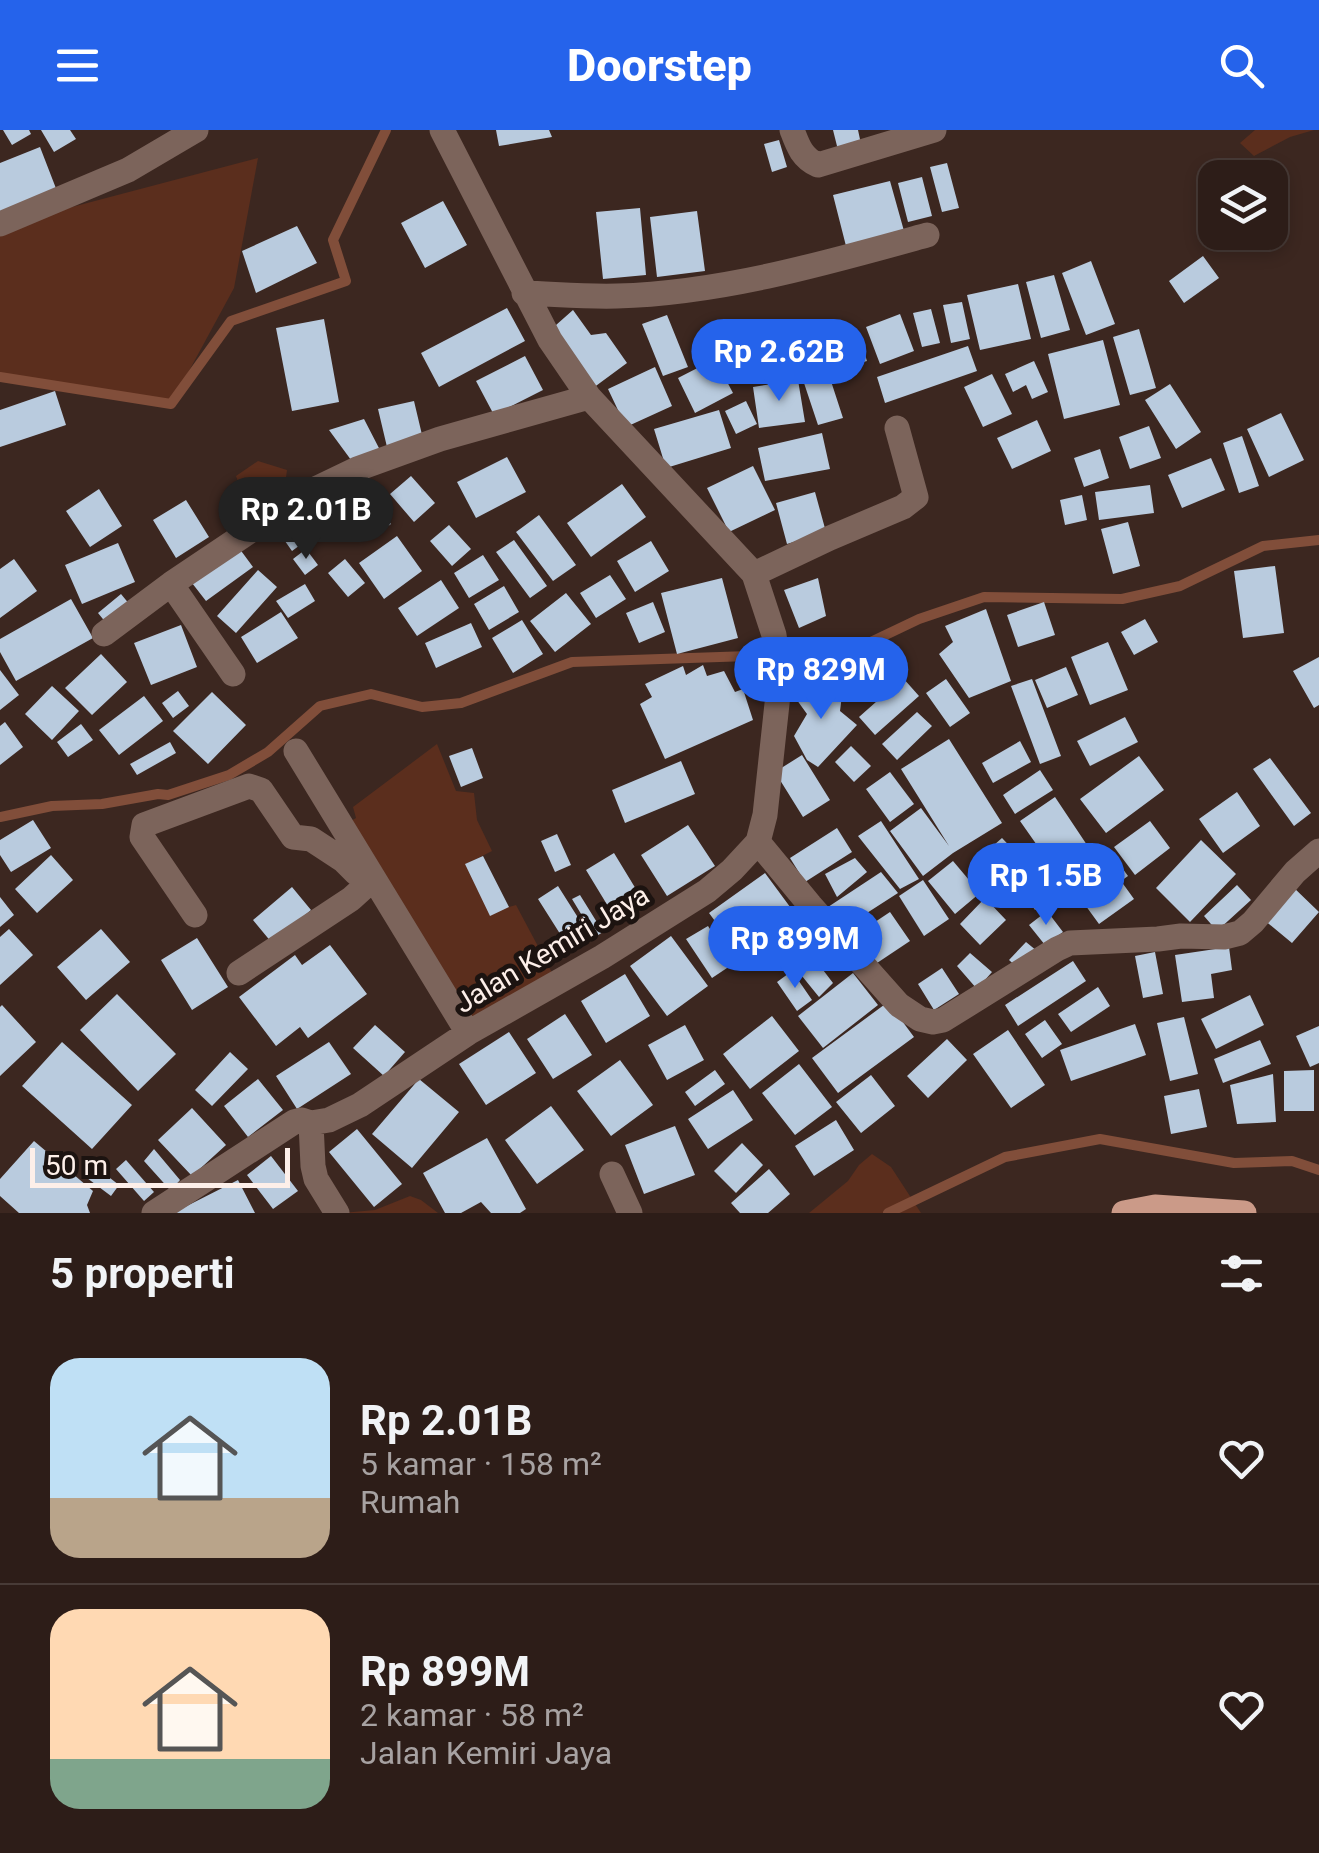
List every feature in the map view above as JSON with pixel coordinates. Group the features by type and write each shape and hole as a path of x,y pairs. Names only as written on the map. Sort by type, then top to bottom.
{"main road":[{"path":"1124,1213 1155,1207 1244,1213"}],"street":[{"path":"0,224 128,170 196,130"},
{"path":"444,130 524,293 589,397 754,574 774,635 780,676 758,842 899,1005 920,1018 943,1020 1070,944 1240,933 1319,851"},
{"path":"792,130 808,161 818,165 934,130"},
{"path":"524,293 660,293 776,276 927,235"},
{"path":"104,634 305,494 357,468 440,439 589,397"},
{"path":"754,574 903,507 916,496 897,428"},
{"path":"171,584 233,674"},
{"path":"296,751 468,1033"},
{"path":"196,915 142,837 144,825 250,786 261,790 293,838 310,839 356,872 373,879"},
{"name":"Jalan Kemiri Jaya","path":"154,1213 294,1122 329,1120 360,1105 468,1033 602,957 707,891 758,842"},
{"path":"239,973 351,899 373,879"},
{"path":"311,1123 316,1180 337,1213"},
{"path":"612,1174 630,1213"}],"shaded area":[{"path":"1255,130 1314,130 1290,137 1254,156 1240,143"},
{"path":"258,158 234,288 171,404 0,377 0,226"},
{"path":"258,461 287,470 284,492 247,506 236,476"},
{"path":"437,744 456,791 474,793 477,820 492,851 466,864 509,907 516,905 557,982 468,1033 341,827 356,818 353,807"},
{"path":"872,1154 891,1167 921,1213 809,1213 848,1181"},
{"path":"410,1196 438,1213 342,1213 375,1210"}],"building":[{"path":"3,130 29,130 31,134 12,145"},
{"path":"41,130 70,130 76,139 54,152"},
{"path":"496,130 549,130 552,137 499,146"},
{"path":"833,130 858,130 861,144 838,150"},
{"path":"779,140 787,167 772,172 764,144"},
{"path":"40,147 57,191 0,214 0,163"},
{"path":"947,163 959,208 942,212 930,167"},
{"path":"922,177 932,216 908,222 898,183"},
{"path":"890,181 904,231 846,246 833,195"},
{"path":"443,201 467,245 425,268 401,223"},
{"path":"640,208 646,275 603,279 596,212"},
{"path":"697,211 705,271 657,277 650,217"},
{"path":"297,226 317,263 256,293 242,251"},
{"path":"1203,256 1219,278 1184,303 1169,281"},
{"path":"1091,261 1115,324 1086,335 1062,273"},
{"path":"1054,275 1070,330 1041,338 1026,282"},
{"path":"1018,284 1031,339 980,350 967,295"},
{"path":"962,302 970,339 951,343 943,305"},
{"path":"507,308 525,341 439,387 421,353"},
{"path":"931,309 940,343 922,347 913,313"},
{"path":"573,310 591,335 606,333 627,363 589,391 547,333"},
{"path":"900,314 914,351 880,364 866,327"},
{"path":"667,315 688,367 663,376 642,324"},
{"path":"324,319 339,402 292,411 276,328"},
{"path":"1139,329 1156,388 1130,395 1113,337"},
{"path":"859,336 867,361 843,368 835,343"},
{"path":"1103,340 1120,405 1064,419 1048,354"},
{"path":"968,346 977,371 885,403 877,377"},
{"path":"525,356 543,390 494,415 476,381"},
{"path":"715,359 733,393 695,413 678,378"},
{"path":"1034,361 1048,392 1032,399 1026,385 1013,392 1005,374"},
{"path":"655,367 672,406 626,427 608,389"},
{"path":"992,374 1012,414 983,427 964,387"},
{"path":"829,375 843,418 818,425 804,383"},
{"path":"798,380 805,422 759,428 753,387"},
{"path":"1170,384 1201,432 1176,449 1145,400"},
{"path":"55,391 66,425 0,447 0,410"},
{"path":"414,401 423,439 387,447 378,409"},
{"path":"746,401 757,424 736,434 725,411"},
{"path":"719,410 731,448 666,468 654,429"},
{"path":"1281,413 1304,460 1269,477 1247,429"},
{"path":"364,419 381,452 354,464 329,430"},
{"path":"1037,420 1051,451 1012,469 997,438"},
{"path":"1149,426 1161,458 1130,469 1119,437"},
{"path":"822,433 830,469 765,481 758,448"},
{"path":"1242,436 1259,486 1239,493 1223,443"},
{"path":"1100,449 1109,478 1084,487 1074,458"},
{"path":"507,457 526,492 476,518 457,482"},
{"path":"1211,458 1225,490 1182,508 1168,475"},
{"path":"753,466 775,510 729,532 707,488"},
{"path":"411,476 435,503 414,522 390,494"},
{"path":"622,484 646,517 591,557 567,523"},
{"path":"1150,485 1154,513 1099,520 1095,492"},
{"path":"99,489 122,526 90,547 66,511"},
{"path":"815,492 826,532 787,544 776,503"},
{"path":"1082,495 1087,520 1065,525 1060,500"},
{"path":"186,500 209,537 176,558 153,520"},
{"path":"374,502 391,524 370,539 354,517"},
{"path":"310,513 322,529 292,551 280,534"},
{"path":"539,515 576,565 553,581 516,532"},
{"path":"1128,522 1140,566 1113,574 1101,529"},
{"path":"449,525 471,549 452,566 430,541"},
{"path":"397,536 422,571 384,599 359,563"},
{"path":"514,540 547,586 530,598 496,552"},
{"path":"651,541 669,571 635,592 617,561"},
{"path":"118,543 135,582 82,604 65,565"},
{"path":"239,548 253,567 206,601 192,583"},
{"path":"306,549 318,565 305,575 293,559"},
{"path":"483,555 499,580 469,598 454,573"},
{"path":"14,559 37,591 0,618 0,569"},
{"path":"345,559 365,583 348,597 328,573"},
{"path":"1275,566 1284,633 1243,638 1234,571"},
{"path":"258,570 277,587 236,633 217,616"},
{"path":"610,575 626,599 596,618 580,593"},
{"path":"722,578 738,638 677,654 661,593"},
{"path":"818,578 826,616 799,628 784,590"},
{"path":"441,580 459,608 417,636 398,608"},
{"path":"305,584 315,601 288,618 276,601"},
{"path":"504,586 519,612 489,630 474,604"},
{"path":"566,593 591,624 555,652 530,621"},
{"path":"121,594 130,605 107,624 98,613"},
{"path":"71,599 93,638 16,681 0,652 0,639"},
{"path":"653,602 665,632 639,643 626,613"},
{"path":"1044,602 1055,635 1018,647 1007,615"},
{"path":"986,609 1011,681 969,698 939,654 953,642 945,626"},
{"path":"281,612 298,638 257,663 241,637"},
{"path":"1145,619 1158,642 1134,655 1121,632"},
{"path":"522,620 543,654 513,673 492,638"},
{"path":"471,623 482,647 436,668 425,643"},
{"path":"181,625 197,667 151,685 134,643"},
{"path":"1108,642 1128,690 1090,705 1071,657"},
{"path":"101,654 127,682 92,715 65,688"},
{"path":"889,655 900,674 879,692 857,695 848,669"},
{"path":"1319,657 1319,705 1314,708 1293,671"},
{"path":"703,665 707,676 724,671 735,692 743,689 753,720 665,759 640,704 652,697 645,684 683,666 686,675"},
{"path":"1066,667 1078,695 1047,708 1035,680"},
{"path":"0,670 19,695 0,710"},
{"path":"819,677 842,695 840,711 857,725 818,767 807,760 794,736 807,714 794,696"},
{"path":"903,678 919,696 875,735 859,717"},
{"path":"946,679 970,713 950,727 926,693"},
{"path":"1032,679 1061,756 1040,764 1011,686"},
{"path":"52,686 79,711 52,740 25,714"},
{"path":"178,691 189,706 173,718 162,703"},
{"path":"212,692 246,725 208,764 173,731"},
{"path":"144,696 163,721 119,755 99,730"},
{"path":"917,712 932,726 897,760 882,744"},
{"path":"1125,717 1138,742 1090,766 1077,741"},
{"path":"5,722 23,747 0,765 0,726"},
{"path":"81,724 93,740 68,757 57,742"},
{"path":"949,739 1002,823 923,876 890,831 921,808 949,846 901,769"},
{"path":"1020,741 1031,762 993,783 982,763"},
{"path":"170,742 176,753 137,775 130,764"},
{"path":"851,746 871,766 854,782 835,762"},
{"path":"472,748 483,778 461,787 449,756"},
{"path":"802,755 830,800 803,817 775,772"},
{"path":"1139,756 1164,790 1106,833 1080,799"},
{"path":"1270,758 1311,813 1294,826 1253,769"},
{"path":"681,761 695,794 625,823 612,790"},
{"path":"1040,770 1053,790 1015,814 1003,795"},
{"path":"890,772 914,804 890,822 866,789"},
{"path":"1237,792 1260,826 1223,853 1199,819"},
{"path":"1055,797 1087,845 1053,868 1020,821"},
{"path":"33,820 51,848 11,872 0,855 0,840"},
{"path":"881,821 919,879 900,889 858,836"},
{"path":"1150,821 1170,848 1135,875 1114,847"},
{"path":"688,825 715,866 667,896 641,855"},
{"path":"837,828 852,852 805,882 790,858"},
{"path":"557,834 571,865 555,872 541,841"},
{"path":"1002,838 1021,858 1005,872 986,852"},
{"path":"1201,840 1236,874 1190,922 1156,888"},
{"path":"1109,850 1128,876 1121,881 1134,899 1099,924 1067,880"},
{"path":"614,853 645,904 617,921 586,870"},
{"path":"51,855 73,880 37,913 15,889"},
{"path":"483,856 509,907 490,916 465,864"},
{"path":"855,858 867,872 837,897 825,874"},
{"path":"953,861 980,893 955,914 928,881"},
{"path":"1035,866 1055,896 1035,910 1014,880"},
{"path":"881,872 898,893 842,929 828,907"},
{"path":"765,873 796,915 740,955 709,913"},
{"path":"923,880 949,919 924,936 899,896"},
{"path":"1237,885 1251,900 1217,931 1204,916"},
{"path":"558,886 589,935 569,948 538,899"},
{"path":"1292,886 1319,912 1292,943 1263,919"},
{"path":"292,887 311,910 272,943 253,920"},
{"path":"580,895 603,932 595,937 572,899"},
{"path":"0,897 14,915 0,927"},
{"path":"985,898 1006,920 980,945 960,924"},
{"path":"1047,911 1063,932 1045,945 1029,925"},
{"path":"890,912 910,941 871,967 851,938"},
{"path":"708,926 733,964 712,978 686,939"},
{"path":"9,929 33,955 0,985 0,937"},
{"path":"101,929 130,962 86,1000 57,967"},
{"path":"671,936 708,986 667,1016 630,966"},
{"path":"197,938 228,987 192,1010 161,960"},
{"path":"770,940 783,956 771,969 758,951"},
{"path":"1026,942 1037,951 1020,970 1009,960"},
{"path":"330,945 367,994 308,1038 300,1027 276,1046 239,997 295,955 302,965"},
{"path":"804,945 833,983 819,997 789,960"},
{"path":"1229,947 1232,970 1211,974 1214,998 1182,1002 1175,955"},
{"path":"1155,952 1163,994 1143,998 1135,956"},
{"path":"970,953 992,972 977,989 957,966"},
{"path":"1073,961 1086,981 1018,1026 1005,1005"},
{"path":"942,968 959,994 934,1010 918,984"},
{"path":"792,971 812,1000 797,1011 777,982"},
{"path":"853,973 878,1005 823,1048 798,1016"},
{"path":"625,974 650,1016 606,1043 581,1001"},
{"path":"1098,987 1110,1006 1071,1032 1058,1014"},
{"path":"117,994 176,1054 138,1091 80,1030"},
{"path":"1250,995 1264,1025 1216,1049 1201,1019"},
{"path":"888,1002 914,1037 838,1093 812,1058"},
{"path":"0,1007 36,1042 0,1076"},
{"path":"565,1014 592,1055 553,1079 527,1039"},
{"path":"772,1016 799,1051 750,1089 723,1054"},
{"path":"1184,1017 1198,1074 1170,1081 1157,1023"},
{"path":"1045,1020 1062,1044 1042,1058 1025,1034"},
{"path":"1135,1024 1146,1055 1071,1081 1060,1050"},
{"path":"375,1025 405,1052 384,1076 353,1048"},
{"path":"685,1025 704,1060 667,1080 648,1045"},
{"path":"1319,1026 1319,1063 1310,1067 1296,1036"},
{"path":"1008,1030 1045,1085 1011,1108 973,1054"},
{"path":"509,1032 536,1073 486,1105 459,1064"},
{"path":"947,1039 967,1060 928,1098 907,1076"},
{"path":"1260,1040 1271,1064 1223,1083 1214,1059"},
{"path":"62,1042 132,1105 92,1149 22,1086"},
{"path":"329,1042 351,1074 297,1109 276,1076"},
{"path":"230,1052 248,1069 212,1106 195,1090"},
{"path":"620,1060 653,1105 611,1136 577,1091"},
{"path":"799,1064 832,1107 795,1135 762,1093"},
{"path":"715,1070 725,1084 695,1106 685,1092"},
{"path":"1314,1070 1314,1111 1284,1111 1284,1071"},
{"path":"1273,1074 1276,1122 1237,1124 1230,1085"},
{"path":"871,1075 895,1106 861,1133 836,1102"},
{"path":"258,1079 283,1110 248,1137 224,1106"},
{"path":"419,1079 459,1112 412,1168 372,1134"},
{"path":"1199,1089 1207,1127 1171,1134 1164,1096"},
{"path":"733,1090 753,1120 708,1149 688,1119"},
{"path":"551,1106 584,1150 537,1184 505,1140"},
{"path":"192,1108 226,1145 192,1176 158,1140"},
{"path":"836,1120 854,1150 814,1176 795,1146"},
{"path":"675,1126 695,1175 644,1194 625,1145"},
{"path":"357,1129 402,1184 374,1207 329,1152"},
{"path":"487,1138 526,1209 520,1213 491,1213 481,1202 461,1213 445,1213 423,1173"},
{"path":"34,1141 93,1191 87,1205 90,1213 19,1213 0,1196 0,1179"},
{"path":"742,1143 763,1165 736,1193 714,1171"},
{"path":"154,1149 180,1180 171,1191 144,1161"},
{"path":"271,1156 298,1191 273,1209 247,1175"},
{"path":"126,1160 154,1192 144,1201 116,1169"},
{"path":"96,1167 119,1185 111,1196 87,1178"},
{"path":"769,1169 790,1194 768,1213 740,1213 731,1203"},
{"path":"238,1180 255,1213 173,1213"}],"waterway":[{"path":"0,377 171,404 231,321 346,281 333,240 386,130"},
{"path":"0,817 52,806 168,795 229,775 268,752 320,706 371,694 422,707 461,703 572,662 854,650 919,619 984,597 1122,599 1180,586 1263,546 1319,540"},
{"path":"888,1213 1005,1157 1100,1139 1234,1163 1292,1161 1319,1170"}]}
